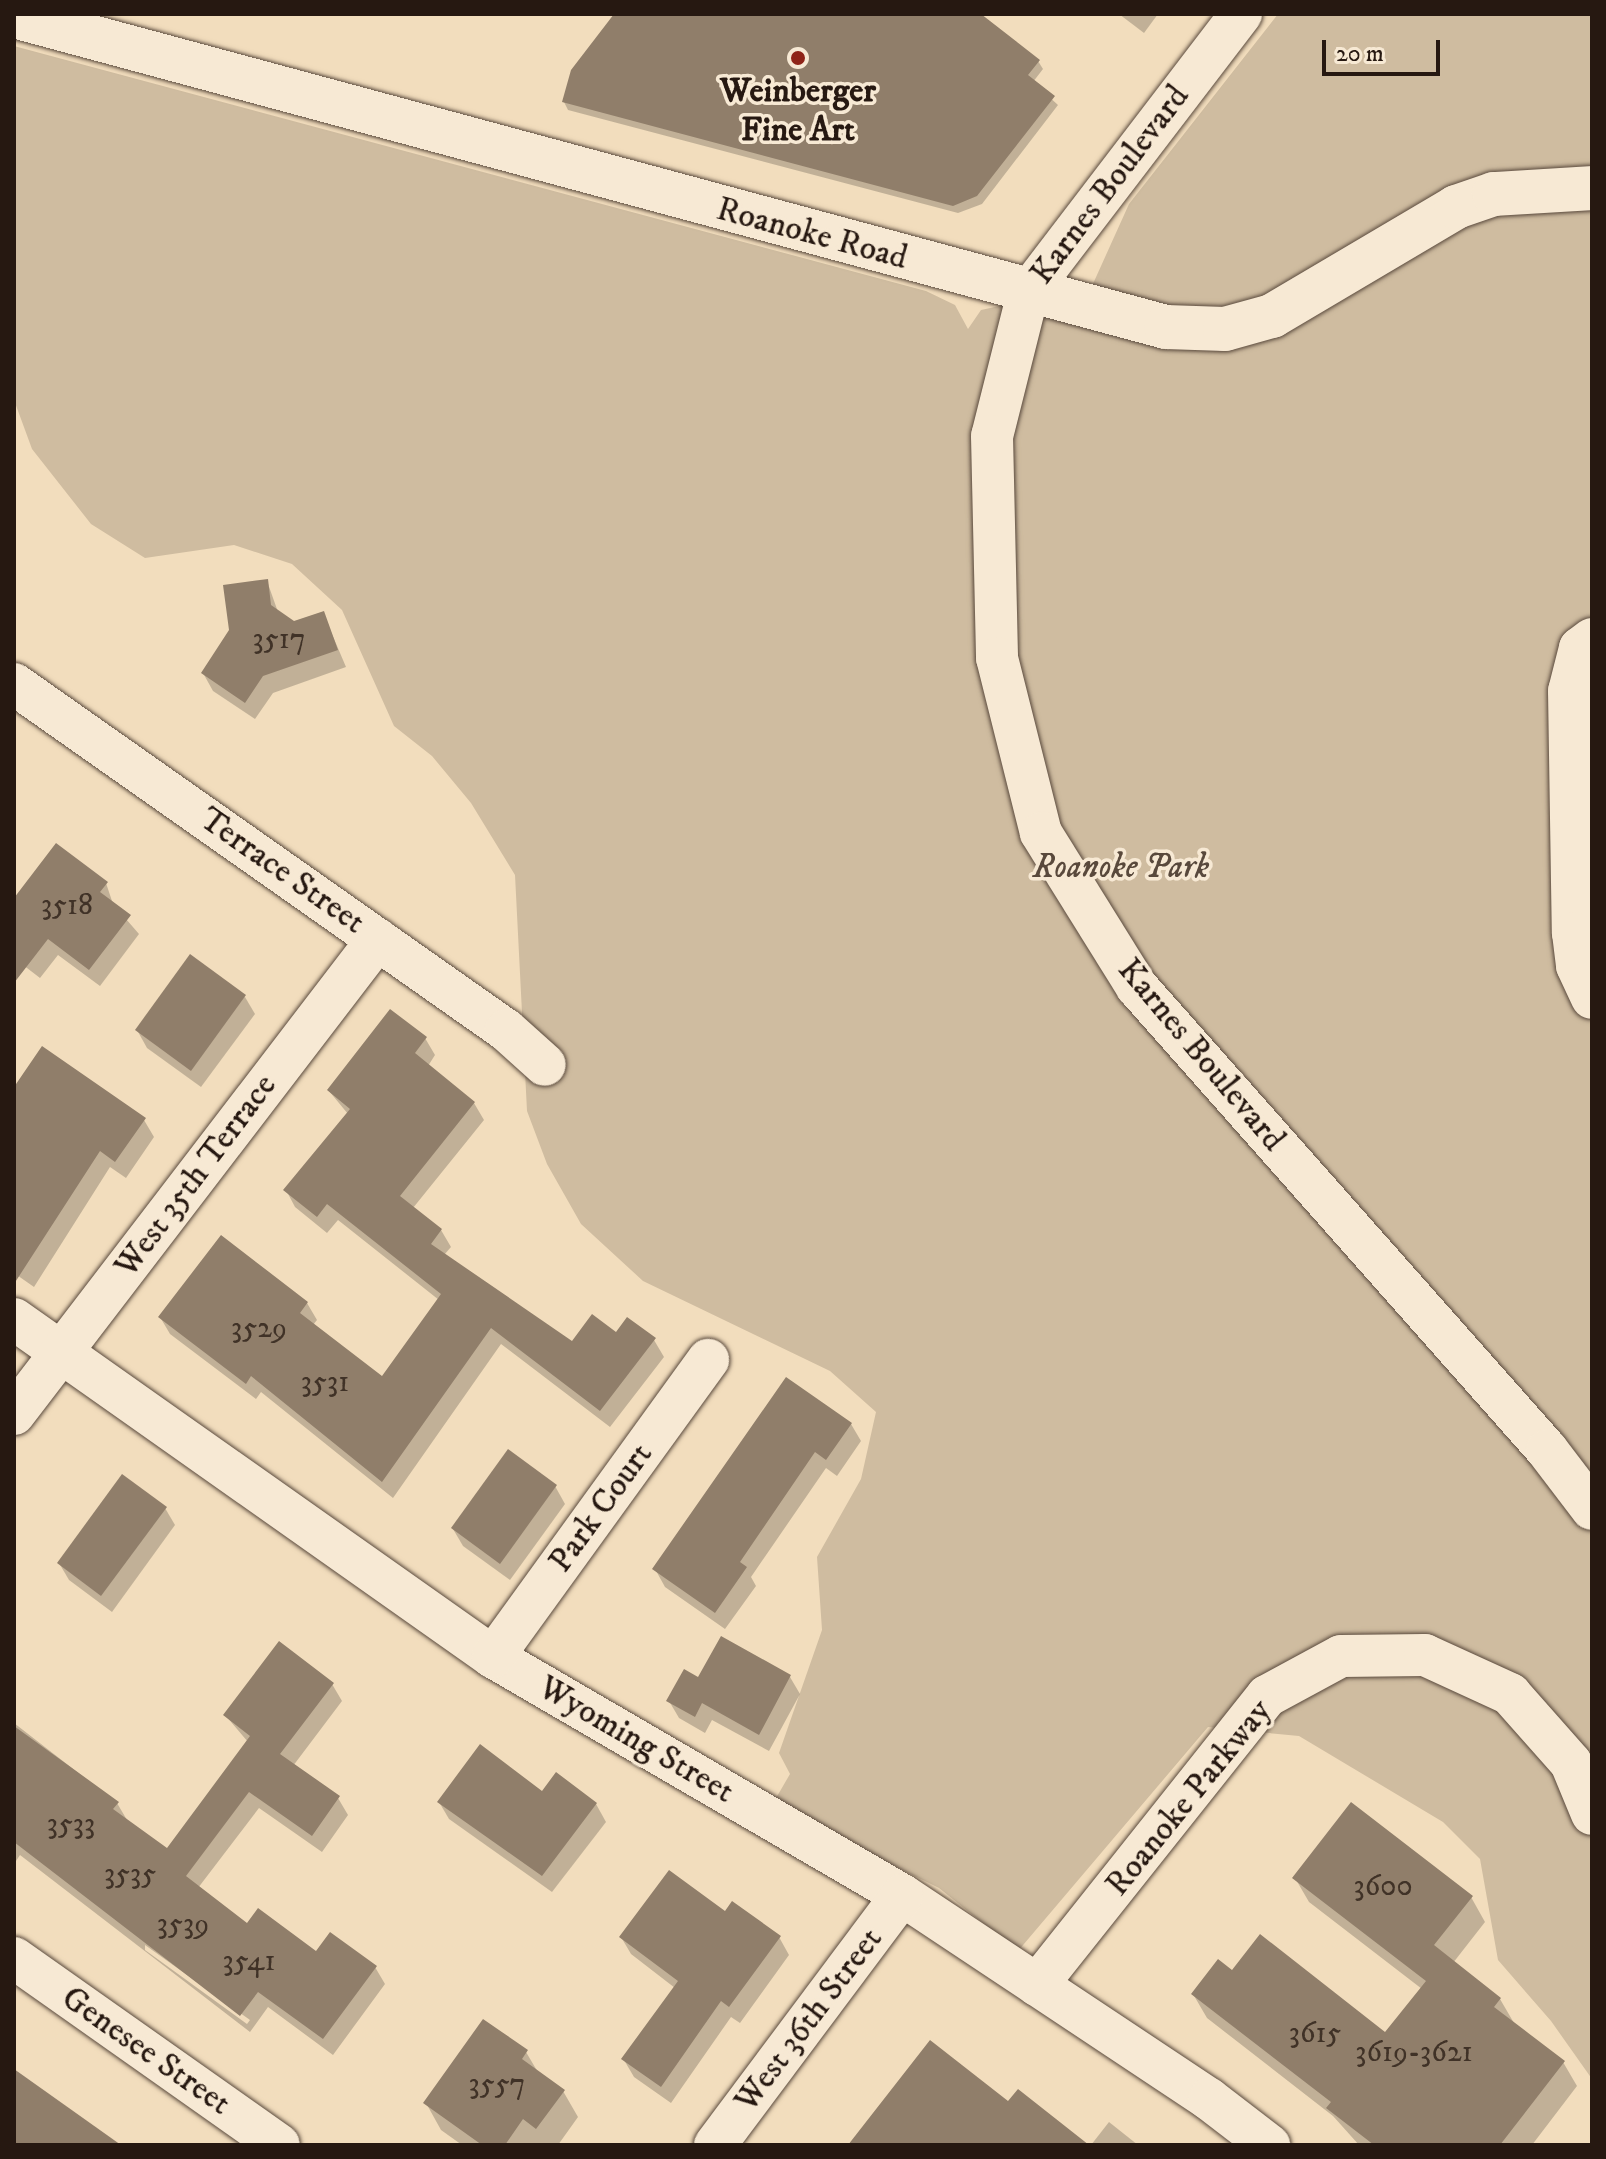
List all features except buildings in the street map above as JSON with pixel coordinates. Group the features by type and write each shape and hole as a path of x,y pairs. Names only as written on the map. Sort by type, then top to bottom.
{"street":[{"name":"Karnes Boulevard","path":"1241,14 1028,293 992,436 997,658 1041,833 1137,987 1547,1450 1592,1509"},
{"name":"Roanoke Road","path":"14,16 1028,293 1166,327 1225,329 1272,316 1456,207 1494,194 1592,188"},
{"path":"1592,639 1580,648 1569,691 1573,933 1577,966 1592,998"},
{"name":"Terrace Street","path":"14,684 506,1030 545,1065"},
{"name":"West 35th Terrace","path":"14,1414 378,939"},
{"name":"Wyoming Street","path":"14,1319 493,1657 902,1895 1269,2145"},
{"name":"Park Court","path":"493,1657 708,1360"},
{"name":"Roanoke Parkway","path":"1037,1985 1267,1696 1341,1656 1425,1655 1510,1694 1571,1763 1592,1814"},
{"name":"West 36th Street","path":"715,2145 902,1895"},
{"name":"Genesee Street","path":"14,1958 279,2145"}],"green space":[{"name":"Roanoke Park","path":"1278,14 1592,14 1592,2079 1551,2021 1498,1960 1480,1859 1443,1822 1299,1736 1208,1727 1018,1951 939,1888 772,1805 790,1774 779,1753 822,1630 817,1557 861,1479 876,1412 830,1371 643,1281 581,1224 547,1164 527,1111 515,875 471,803 432,756 394,726 342,610 292,564 234,545 145,558 91,524 32,449 14,400 14,46 926,291 955,305 968,329 981,310 1092,286 1129,204"}],"place":[{"name":"Weinberger Fine Art","path":"798,58"}]}
